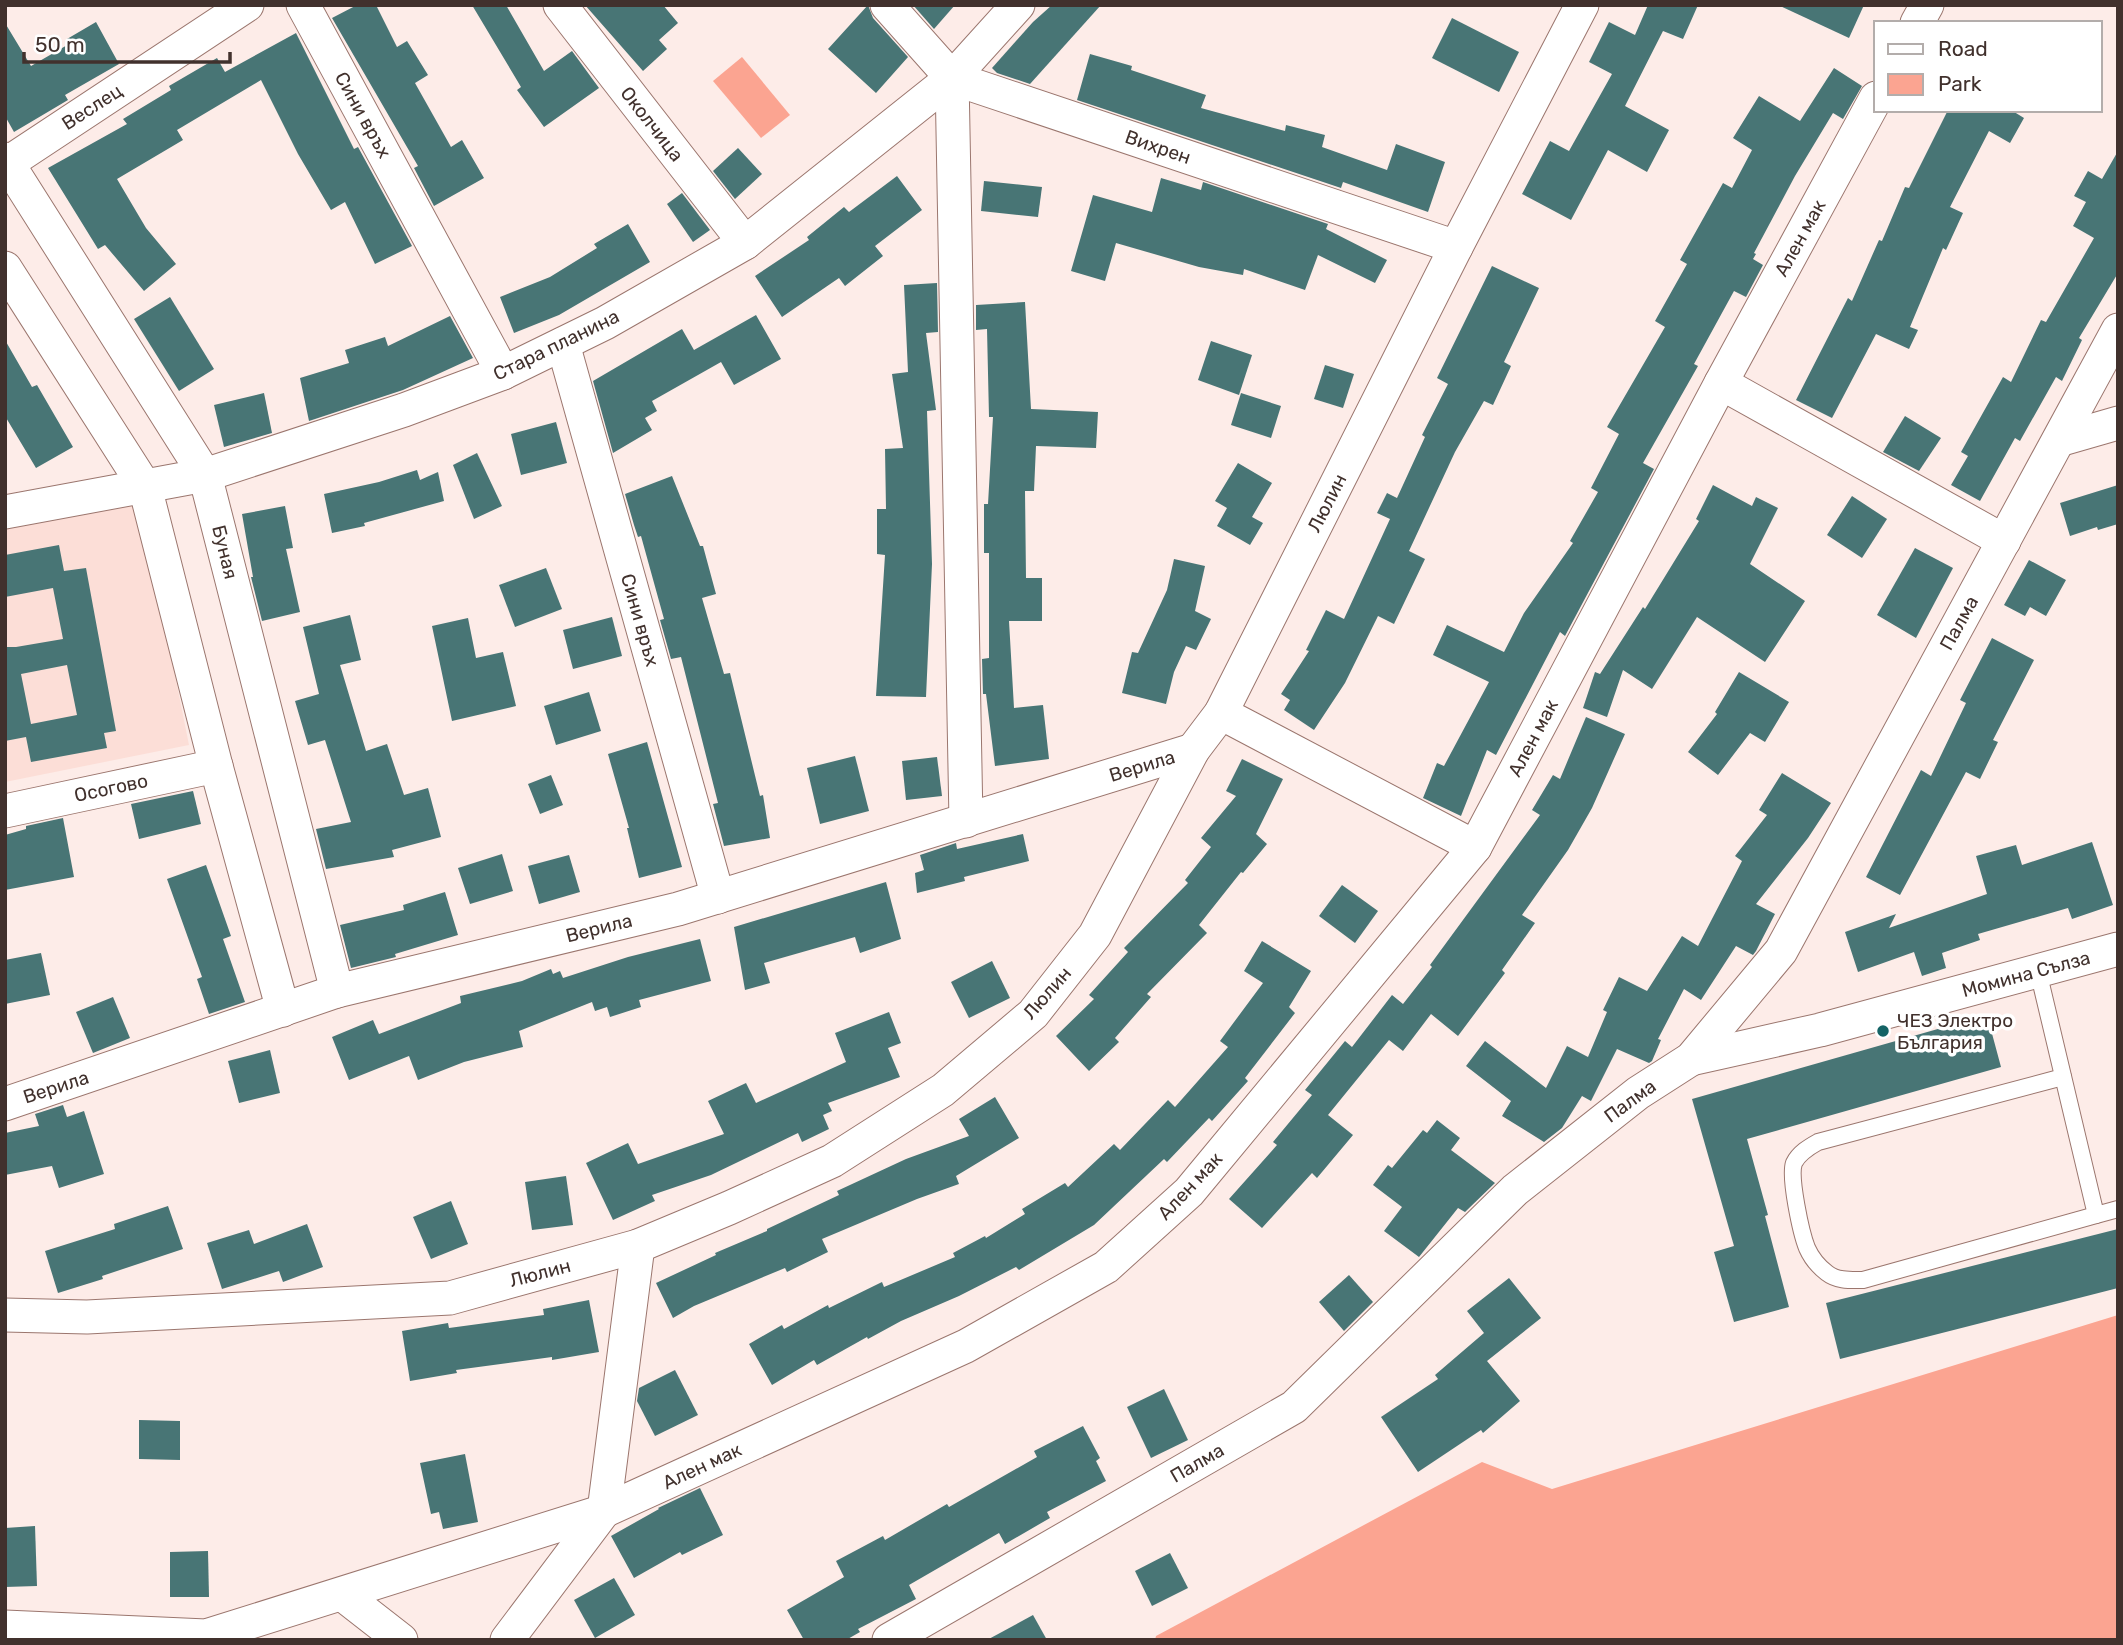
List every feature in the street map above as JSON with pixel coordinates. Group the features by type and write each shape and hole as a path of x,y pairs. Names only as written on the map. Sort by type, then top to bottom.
{"street":[{"name":"Веслец","path":"6,161 247,5"},
{"name":"Сини връх","path":"303,5 503,373"},
{"name":"Околчица","path":"560,5 745,243"},
{"name":"Вихрен","path":"887,5 952,78 1456,247"},
{"name":"Стара планина","path":"5,512 205,475 404,410 503,373 605,323 745,243 952,78 1018,5"},
{"name":"Люлин","path":"5,1315 87,1317 450,1297 638,1246 729,1208 832,1161 943,1090 1033,1014 1095,935 1193,750 1221,713 1456,247 1582,5"},
{"path":"1918,21 1927,5"},
{"path":"952,78 966,821"},
{"name":"Ален мак","path":"5,1627 206,1636 604,1511 966,1346 1106,1267 1189,1192 1475,847 1721,383 1874,102"},
{"name":"Буная","path":"6,161 205,475 337,991"},
{"path":"5,268 145,487 216,766 283,1010"},
{"name":"Палма","path":"889,1640 1294,1407 1515,1190 1638,1093 1691,1059 1781,951 2118,330"},
{"name":"Сини връх","path":"563,344 718,897"},
{"path":"1721,383 2004,541"},
{"path":"2059,440 2118,423"},
{"path":"1221,713 1475,847"},
{"name":"Верила","path":"5,1104 337,991 678,909 1193,750"},
{"name":"Осогово","path":"5,811 216,766"},
{"name":"Момина Сълза","path":"1691,1059 1820,1030 2118,949"},
{"path":"507,1640 604,1511 638,1246"},
{"path":"342,1594 401,1640"}],"lane":[{"path":"2038,971 2096,1214"},
{"path":"2063,1077 1818,1142 1805,1150 1795,1161 1791,1176 1807,1248 1828,1275 1845,1280 1863,1280 2118,1209"}],"shaded area":[{"path":"140,500 189,745 5,782 5,527"}],"green space":[{"path":"742,57 790,115 761,138 713,81"},
{"path":"2118,1315 2118,1640 1155,1640 1156,1636 1482,1462 1552,1489"}],"building":[{"path":"357,5 376,5 397,47 407,41 428,75 415,83 451,147 462,140 484,178 434,206 414,168 418,166 332,18"},
{"path":"472,5 506,5 544,71 572,51 599,88 544,127 517,90 521,87"},
{"path":"585,5 663,5 678,23 659,40 667,49 643,71"},
{"path":"868,5 873,18 908,57 876,93 828,49"},
{"path":"913,5 955,5 934,29"},
{"path":"1052,5 1101,5 1030,84 997,73 992,68"},
{"path":"1648,5 1698,5 1683,39 1663,31 1625,106 1669,130 1647,172 1608,150 1571,220 1522,194 1550,141 1569,151 1612,74 1589,62 1609,22 1635,35"},
{"path":"1778,5 1864,5 1849,38"},
{"path":"1452,18 1519,52 1499,92 1432,58"},
{"path":"96,22 119,64 65,95 68,100 14,132 5,116 5,23 31,66 69,44 67,39"},
{"path":"296,33 354,149 358,147 412,246 375,264 345,202 331,210 298,154 261,80 177,130 183,140 117,179 146,228 176,264 144,291 105,245 98,249 48,168 127,124 123,119 171,90 169,86 217,58 225,72"},
{"path":"1090,54 1132,66 1131,70 1206,95 1201,108 1285,131 1286,125 1325,135 1322,147 1387,170 1396,144 1445,162 1428,212 1343,182 1341,188 1077,100"},
{"path":"1834,68 1862,86 1843,119 1833,113 1795,176 1754,253 1756,254 1753,259 1763,265 1746,297 1734,291 1694,364 1698,366 1643,463 1654,469 1565,636 1560,632 1496,755 1487,750 1461,816 1423,798 1437,763 1444,766 1489,682 1433,655 1447,625 1504,652 1524,613 1573,543 1570,541 1598,492 1591,488 1619,434 1607,427 1665,327 1655,321 1687,264 1680,260 1723,183 1732,188 1752,150 1733,138 1759,96 1800,121"},
{"path":"1947,112 2014,112 2024,118 2010,143 1989,131 1950,207 1963,213 1946,250 1943,248 1910,327 1918,330 1909,349 1876,334 1832,418 1796,400 1848,298 1852,301 1905,187 1909,188"},
{"path":"738,148 762,174 735,199 713,171"},
{"path":"2118,151 2118,273 2079,338 2082,340 2062,381 2056,377 2020,441 2015,438 1980,501 1951,485 1968,456 1961,452 2003,377 2011,382 2041,320 2046,322 2094,238 2073,226 2086,202 2074,196 2088,171 2102,179"},
{"path":"897,176 922,210 875,246 883,256 845,286 839,278 782,317 755,276 809,240 807,237 844,207 849,212"},
{"path":"1161,178 1201,190 1203,182 1328,224 1326,229 1387,260 1375,283 1318,255 1305,290 1244,269 1243,275 1199,267 1116,243 1105,281 1071,271 1093,195 1152,212"},
{"path":"984,181 1042,187 1038,217 981,211"},
{"path":"682,193 710,230 693,242 667,204"},
{"path":"628,224 650,262 559,315 514,333 500,297 550,277 597,248 594,244"},
{"path":"1492,266 1539,288 1504,362 1511,366 1493,405 1484,401 1455,452 1409,551 1425,559 1394,624 1378,616 1345,683 1314,730 1284,710 1290,700 1281,694 1309,651 1306,650 1326,610 1344,619 1390,519 1377,513 1387,493 1397,498 1425,437 1422,435 1448,384 1437,378"},
{"path":"937,283 938,332 926,333 936,410 927,411 932,564 926,697 876,696 885,555 877,554 877,509 886,509 885,449 903,448 892,374 908,372 904,285"},
{"path":"170,297 214,369 179,391 134,319"},
{"path":"1025,302 1031,409 1098,412 1096,448 1036,446 1034,491 1025,491 1026,578 1042,578 1042,621 1009,621 1014,708 1043,705 1049,759 995,766 986,694 983,694 982,659 989,658 989,553 984,553 984,504 988,504 993,417 989,417 987,329 976,330 976,305"},
{"path":"756,315 781,359 734,385 721,362 652,401 657,411 645,418 652,430 613,453 593,381 682,329 694,350"},
{"path":"450,316 473,358 403,390 309,421 300,378 349,363 345,350 385,337 388,346"},
{"path":"5,340 32,387 37,385 73,447 36,468 5,416"},
{"path":"1211,341 1252,355 1239,395 1198,380"},
{"path":"1325,365 1354,374 1343,408 1314,399"},
{"path":"264,393 272,433 224,447 214,405"},
{"path":"1241,393 1281,406 1271,438 1231,425"},
{"path":"1905,416 1941,438 1919,471 1883,452"},
{"path":"556,422 567,463 521,475 511,434"},
{"path":"477,453 502,506 474,519 453,465"},
{"path":"1238,463 1272,483 1252,517 1263,523 1250,545 1217,526 1227,508 1215,501"},
{"path":"417,470 420,480 438,472 444,501 364,523 365,526 332,533 324,494 379,482"},
{"path":"672,476 700,546 703,546 716,594 702,598 724,674 730,673 760,796 763,795 770,838 724,846 713,804 718,803 681,657 671,659 660,620 664,619 641,536 638,537 625,494"},
{"path":"1713,485 1752,506 1756,497 1778,508 1750,564 1805,601 1765,662 1697,617 1652,689 1623,670 1607,717 1583,708 1595,672 1600,674 1643,607 1645,609 1699,521 1696,519"},
{"path":"2118,485 2118,524 2098,530 2097,527 2070,536 2060,503"},
{"path":"1852,496 1887,519 1862,558 1827,535"},
{"path":"285,506 293,548 286,549 300,612 262,621 251,577 242,514"},
{"path":"59,545 64,571 86,568 116,731 104,733 107,748 31,762 26,737 5,741 5,647 63,639 53,588 5,597 5,555","holes":["67,665 77,715 31,724 21,674"]},
{"path":"1915,548 1953,568 1916,638 1877,615"},
{"path":"1174,559 1205,566 1195,611 1211,619 1196,650 1186,646 1174,672 1166,704 1122,693 1132,652 1138,653 1167,590"},
{"path":"2029,560 2066,580 2046,616 2030,607 2025,616 2004,605"},
{"path":"546,568 562,609 515,627 499,585"},
{"path":"350,615 361,660 340,665 366,751 387,744 404,795 428,788 441,837 392,850 394,857 326,869 316,829 351,822 325,740 308,745 295,701 319,694 303,627"},
{"path":"612,617 622,656 573,669 563,630"},
{"path":"468,618 476,658 503,652 516,706 452,721 432,626"},
{"path":"1992,638 2034,660 1993,740 1998,742 1980,779 1966,772 1900,895 1866,877 1921,770 1931,776 1966,703 1960,700"},
{"path":"1739,672 1789,702 1765,742 1750,733 1718,775 1688,752 1717,714 1715,712"},
{"path":"589,692 601,731 556,745 544,706"},
{"path":"1586,717 1625,734 1592,808 1568,850 1522,915 1535,923 1502,970 1505,973 1458,1036 1431,1014 1403,1051 1389,1040 1328,1115 1353,1135 1317,1178 1312,1173 1262,1228 1229,1199 1277,1145 1273,1142 1312,1095 1305,1090 1345,1041 1352,1047 1392,995 1403,1004 1432,967 1430,965 1540,815 1532,810 1553,775 1560,779"},
{"path":"647,742 682,867 639,878 629,828 608,754"},
{"path":"855,756 869,811 820,824 807,768"},
{"path":"937,757 942,796 906,800 902,761"},
{"path":"1242,759 1283,779 1256,834 1267,844 1199,925 1207,933 1147,994 1151,997 1115,1038 1119,1042 1089,1071 1056,1036 1094,999 1089,995 1128,952 1124,948 1188,883 1185,880 1211,847 1201,838 1236,796 1226,791"},
{"path":"1782,773 1831,803 1808,838 1756,904 1775,914 1753,955 1736,946 1701,1000 1684,989 1658,1039 1661,1040 1652,1061 1649,1063 1617,1049 1591,1101 1582,1096 1562,1128 1544,1142 1502,1116 1511,1101 1466,1066 1485,1041 1546,1088 1567,1046 1588,1057 1607,1012 1603,1010 1619,977 1647,991 1682,936 1698,946 1742,861 1735,856 1767,815 1759,810"},
{"path":"551,775 563,805 540,814 528,784"},
{"path":"193,791 201,824 139,839 131,804"},
{"path":"63,818 74,877 5,890 5,835 26,829 26,826"},
{"path":"1023,834 1029,861 964,877 965,881 917,893 915,873 924,870 920,855 956,843 957,849"},
{"path":"2092,842 2113,905 2072,919 2068,908 1978,934 1980,940 1942,953 1946,968 1922,976 1914,952 1858,972 1845,932 1896,914 1889,928 1987,894 1976,856 2016,845 2022,865"},
{"path":"502,854 513,891 470,904 458,868"},
{"path":"569,855 580,892 539,904 528,866"},
{"path":"206,865 231,936 223,939 245,1002 209,1014 197,979 202,977 167,879"},
{"path":"886,882 901,939 860,953 855,937 764,963 770,983 745,990 734,927"},
{"path":"1342,885 1378,911 1355,943 1319,916"},
{"path":"445,892 458,935 395,954 396,957 351,968 340,925 404,910 403,905"},
{"path":"700,939 711,981 639,1000 641,1007 610,1017 607,1007 595,1011 592,1002 519,1031 523,1047 464,1062 418,1080 409,1056 349,1080 332,1037 373,1020 379,1034 461,1003 460,996 522,981 551,969 553,974 560,971 563,978 628,957"},
{"path":"1262,941 1311,971 1289,1007 1295,1013 1245,1078 1248,1081 1212,1121 1209,1118 1167,1162 1164,1159 1094,1225 1019,1270 1016,1267 901,1321 817,1365 814,1360 772,1385 749,1344 782,1325 784,1329 828,1305 829,1308 882,1282 884,1287 955,1257 953,1253 985,1236 986,1238 1025,1214 1022,1209 1065,1183 1068,1187 1114,1144 1120,1150 1168,1100 1175,1107 1228,1047 1220,1041 1263,983 1244,971"},
{"path":"41,953 50,995 5,1004 5,960"},
{"path":"992,961 1010,998 969,1018 951,982"},
{"path":"113,997 130,1038 93,1053 76,1012"},
{"path":"889,1012 901,1043 888,1048 900,1077 828,1103 832,1111 823,1115 829,1129 802,1142 798,1133 711,1175 652,1195 655,1201 613,1220 586,1163 628,1143 638,1164 724,1134 708,1101 746,1083 756,1103 846,1062 835,1033"},
{"path":"1987,1015 2001,1067 1747,1139 1789,1307 1734,1322 1714,1252 1734,1246 1692,1099"},
{"path":"270,1050 280,1093 239,1103 228,1061"},
{"path":"995,1097 1019,1138 956,1176 959,1184 822,1239 828,1252 787,1272 785,1268 694,1306 673,1318 656,1283 839,1195 837,1191 906,1159 969,1136 959,1119"},
{"path":"63,1105 67,1117 84,1111 104,1174 59,1188 52,1166 5,1175 5,1133 39,1126 35,1114"},
{"path":"1437,1120 1460,1138 1451,1150 1495,1183 1465,1212 1458,1208 1419,1257 1384,1231 1402,1207 1373,1185 1388,1165 1392,1168 1423,1130 1427,1133"},
{"path":"566,1176 573,1225 532,1230 525,1182"},
{"path":"451,1201 468,1244 431,1259 413,1217"},
{"path":"168,1206 183,1249 58,1293 45,1251 115,1229 114,1224"},
{"path":"307,1224 323,1267 283,1282 279,1271 222,1289 207,1243 249,1230 254,1244"},
{"path":"2118,1229 2118,1288 1840,1359 1826,1303"},
{"path":"1349,1275 1373,1302 1344,1331 1319,1302"},
{"path":"1509,1278 1541,1318 1487,1361 1520,1401 1483,1433 1481,1430 1418,1472 1381,1417 1438,1379 1435,1375 1484,1333 1467,1311"},
{"path":"589,1300 599,1352 456,1370 457,1373 410,1381 402,1331 448,1323 449,1328 544,1315 543,1309"},
{"path":"675,1370 698,1415 655,1436 637,1401 639,1388"},
{"path":"1164,1389 1188,1440 1151,1458 1127,1407"},
{"path":"139,1420 180,1421 180,1460 139,1459"},
{"path":"1083,1426 1100,1458 1096,1461 1106,1481 1047,1512 1050,1518 1005,1544 999,1533 909,1585 916,1599 858,1629 860,1632 846,1640 804,1640 787,1610 844,1577 836,1561 883,1536 885,1540 947,1504 949,1507 1037,1457 1034,1451"},
{"path":"465,1454 478,1522 443,1529 439,1512 431,1514 420,1463"},
{"path":"700,1488 723,1535 682,1555 680,1552 634,1578 611,1536 658,1508"},
{"path":"35,1526 37,1586 5,1587 5,1528"},
{"path":"208,1551 209,1597 170,1597 170,1552"},
{"path":"1170,1553 1188,1588 1152,1606 1135,1571"},
{"path":"614,1578 635,1615 595,1638 574,1600"},
{"path":"1033,1615 1047,1640 987,1640"}],"place":[{"name":"ЧЕЗ Электро България","path":"1883,1031"}]}
